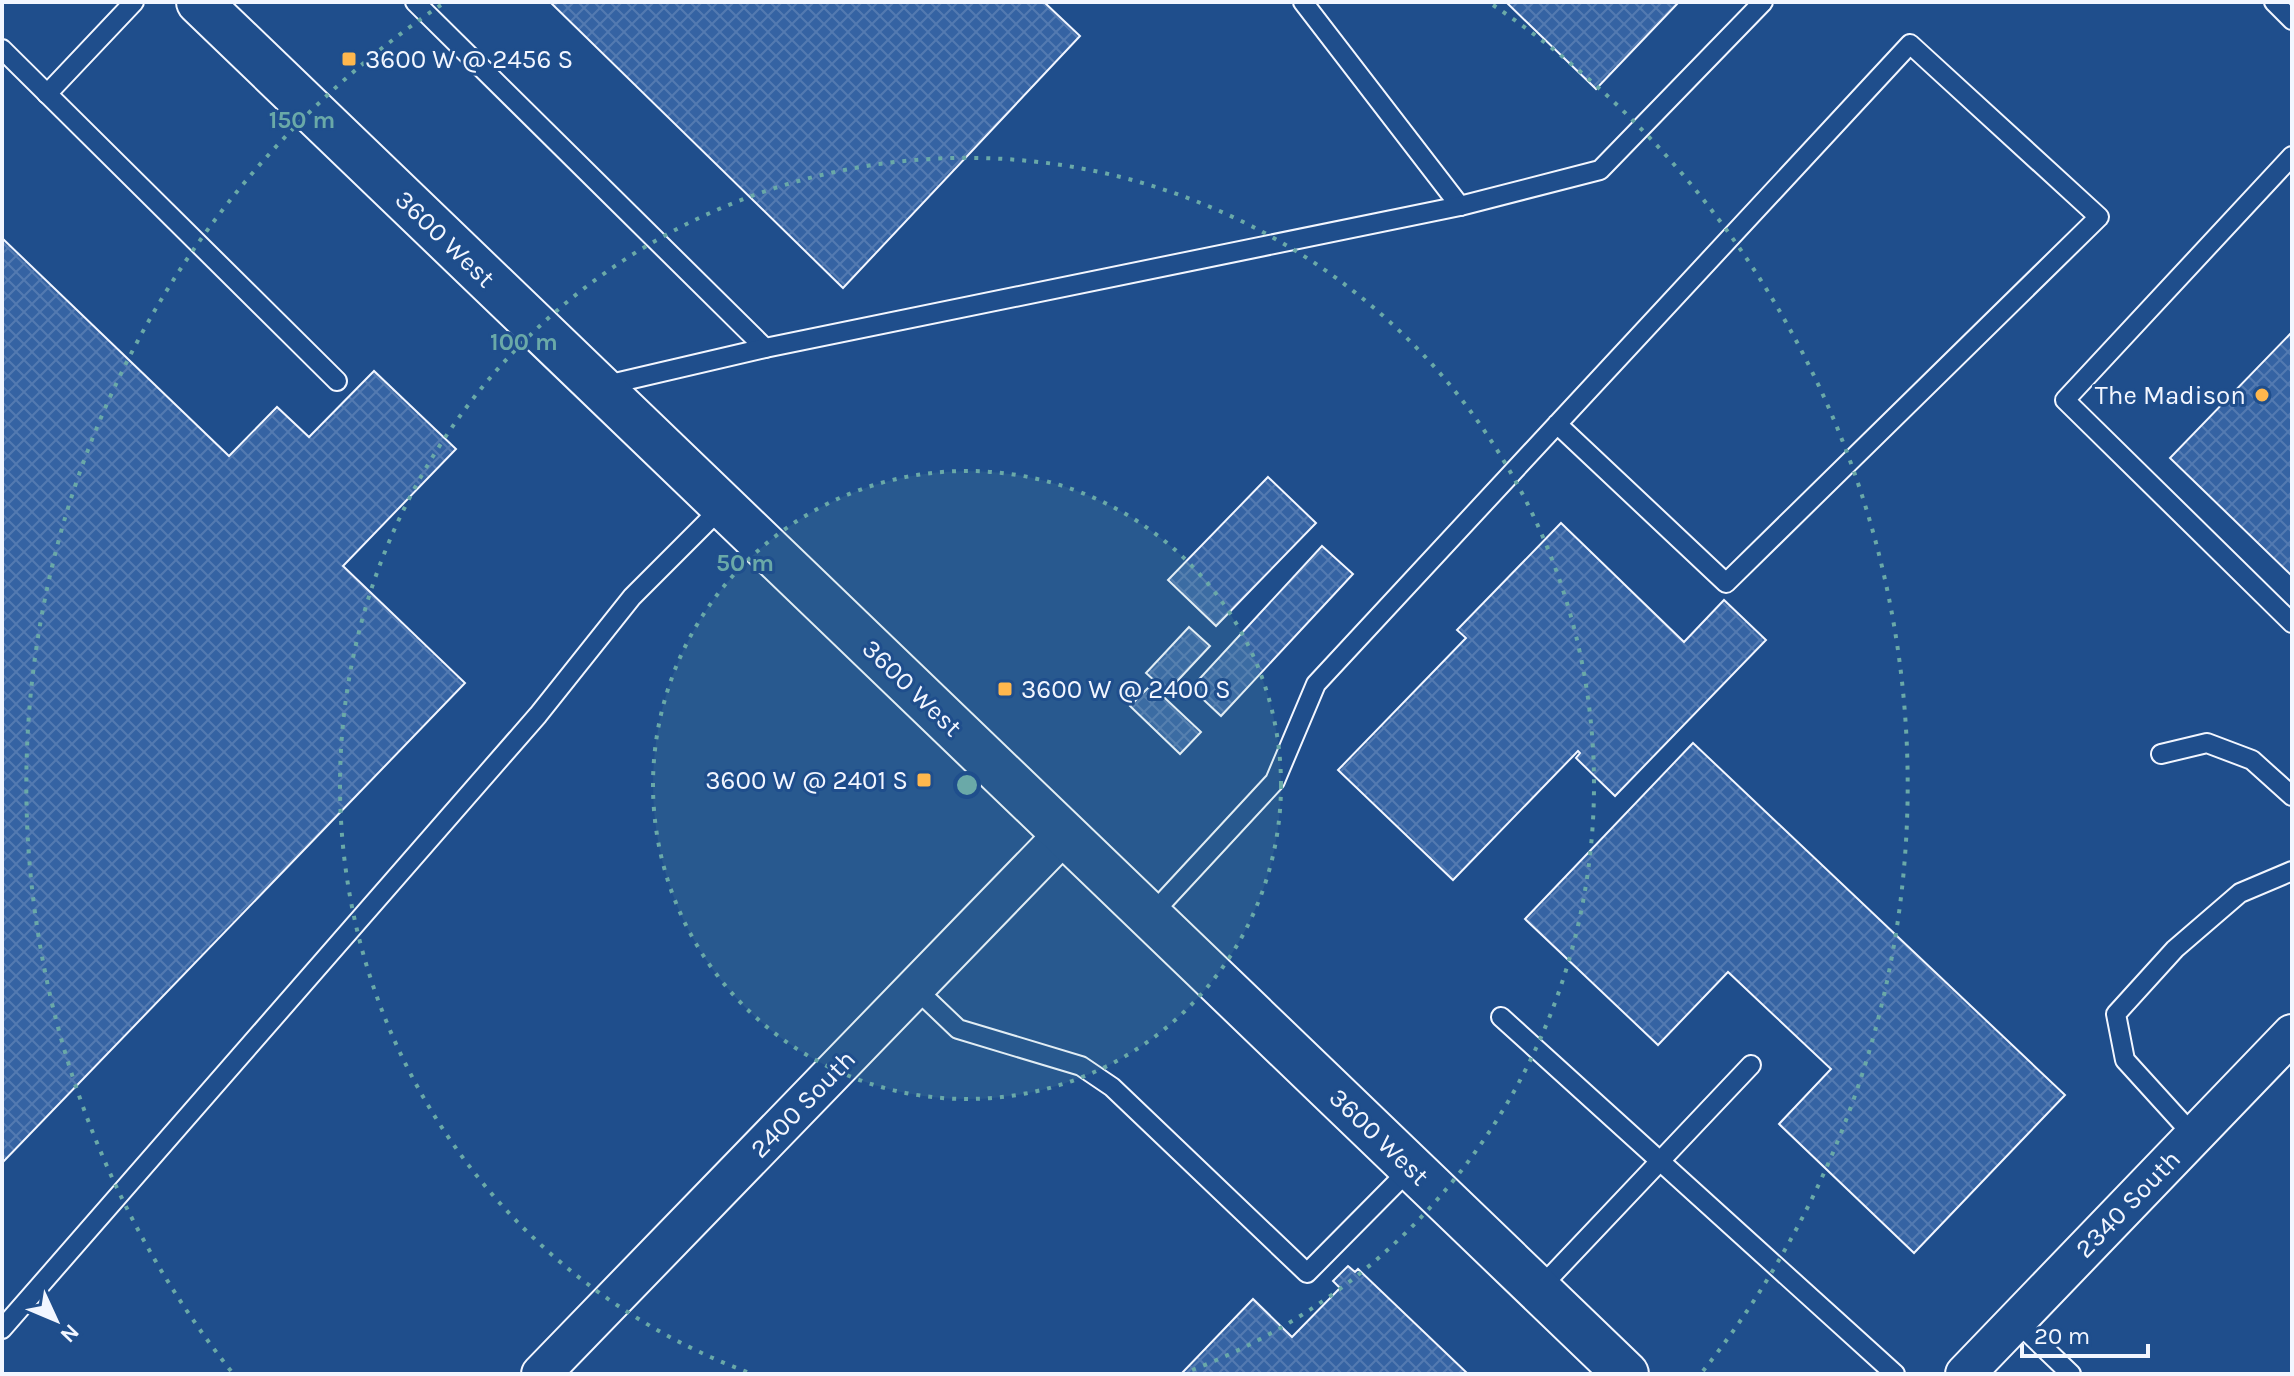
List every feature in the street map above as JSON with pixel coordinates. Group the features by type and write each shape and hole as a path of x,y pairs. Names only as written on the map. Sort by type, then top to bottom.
{"street":[{"name":"3600 West","path":"199,2 1626,1374"},
{"name":"2400 South","path":"552,1370 1064,834"},
{"name":"2340 South","path":"1965,1374 2292,1034"}],"lane":[{"path":"47,94 134,2"},
{"path":"415,2 765,348"},
{"path":"1303,2 1460,206"},
{"path":"599,387 765,348 1460,206 1600,170 1763,2"},
{"path":"2274,2 2292,20"},
{"path":"1150,916 1275,781 1316,684 1557,424 1910,44 2099,217 1726,583 1557,424"},
{"path":"2,49 337,381"},
{"path":"2292,156 2065,400 2292,623"},
{"path":"2,1329 538,715 632,597 723,506"},
{"path":"2161,754 2207,743 2252,760 2292,796"},
{"path":"2194,1136 2125,1060 2116,1014 2175,949 2240,893 2292,871"},
{"path":"915,988 958,1029 1081,1066 1112,1087 1307,1273 1411,1168"},
{"path":"1501,1017 1895,1374"},
{"path":"1538,1290 1751,1065"},
{"path":"2016,1321 2071,1374"}],"building":[{"path":"550,2 1044,2 1080,36 843,288"},
{"path":"1506,2 1679,2 1596,89"},
{"path":"2,238 229,456 277,407 309,437 374,371 456,449 343,566 465,683 2,1163"},
{"name":"The Madison","path":"2292,332 2292,576 2170,458"},
{"path":"1268,477 1316,523 1216,626 1168,580"},
{"path":"1561,523 1684,642 1724,600 1766,640 1615,796 1576,758 1580,753 1578,751 1453,880 1338,770 1466,638 1457,630"},
{"path":"1322,546 1353,574 1221,716 1191,688"},
{"path":"1189,627 1210,646 1167,692 1146,673"},
{"path":"1151,685 1201,732 1180,754 1130,706"},
{"path":"1693,743 2065,1095 1914,1253 1779,1124 1831,1069 1728,972 1658,1045 1525,919"},
{"path":"1348,1266 1355,1272 1358,1269 1468,1374 1181,1374 1253,1299 1292,1337 1340,1288 1333,1281"}],"place":[{"name":"3600 W @ 2456 S","path":"349,59"},
{"name":"The Madison","path":"2262,395"},
{"name":"3600 W @ 2400 S","path":"1005,689"},
{"name":"3600 W @ 2401 S","path":"924,780"}]}
